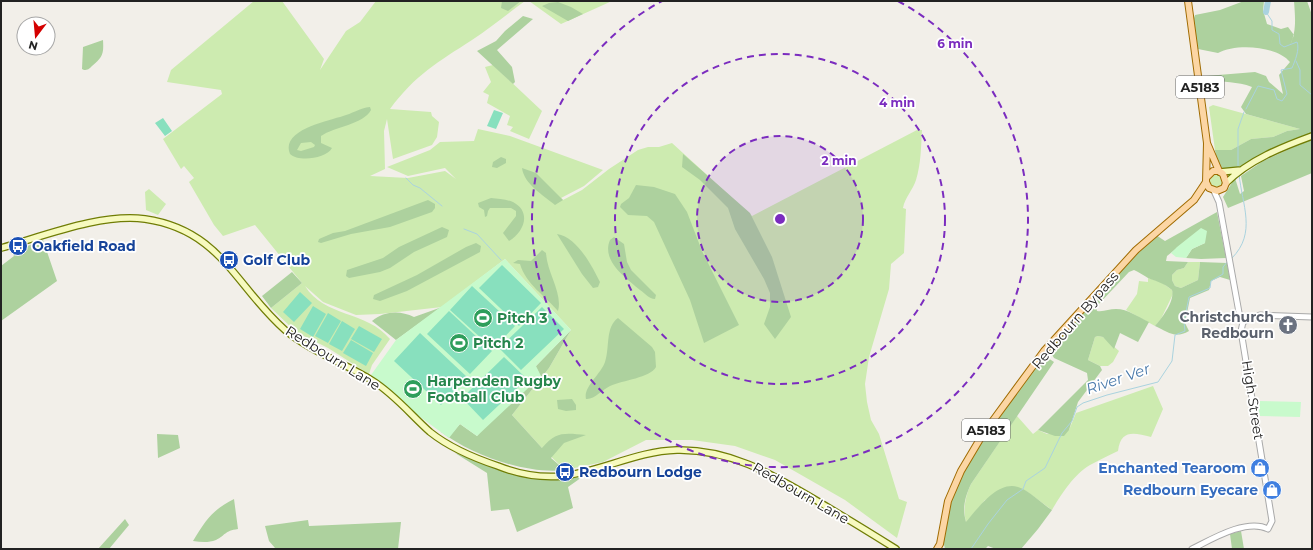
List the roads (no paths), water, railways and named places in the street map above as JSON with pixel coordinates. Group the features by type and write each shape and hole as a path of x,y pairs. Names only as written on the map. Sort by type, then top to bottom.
{"main road":[{"name":"A5183","path":"1188,1 1208,143 1206,179"},
{"path":"1238,172 1212,171 1206,179 1209,188 1213,191 1225,186 1238,172 1274,152 1312,136"},
{"name":"A5183","path":"1208,143 1220,171"},
{"path":"1220,171 1226,178 1225,186"},
{"name":"Redbourn Bypass","path":"1194,200 1206,179"},
{"name":"Redbourn Bypass","path":"940,547 948,501 961,471 983,434 1044,352 1136,250 1194,200 1213,191"},
{"name":"Redbourn Lane","path":"1,248 102,220 134,218 170,225 199,239 218,254 268,312 289,333 376,383 437,438 468,455 520,473 551,476 578,473 632,457 665,451 690,450 725,455 776,476 896,549"}],"street":[{"path":"1219,202 1225,186"},
{"name":"High Street","path":"1192,549 1218,536 1246,526 1258,526 1268,529 1272,519 1241,331 1243,322 1240,318 1219,202 1213,191"},
{"path":"1243,322 1260,315 1312,317"}],"waterway":[{"name":"River Ver","path":"1266,12 1268,1"},
{"name":"River Ver","path":"1246,109 1258,86 1274,90 1277,99 1282,101 1287,94 1281,70 1292,68 1298,51 1297,42 1284,47 1280,44 1279,34 1272,30 1272,21 1266,12"},
{"path":"1296,61 1300,70 1300,85 1312,95"},
{"name":"River Ver","path":"1238,167 1238,129 1244,112"},
{"name":"River Ver","path":"1232,258 1240,248 1246,229 1245,208 1239,174"},
{"path":"406,178 413,185 420,188 442,206"},
{"path":"464,229 477,234 501,260"},
{"name":"River Ver","path":"971,549 1007,500 1023,489 1026,481 1045,468 1062,433 1072,421 1077,407 1083,403 1107,395 1158,382 1172,361 1175,335 1185,331 1184,322 1189,297 1210,288 1211,281 1223,274 1223,267 1228,261"}],"place":[{"name":"Oakfield Road","path":"18,246"},
{"name":"Golf Club","path":"229,260"},
{"name":"Pitch 3","path":"483,318"},
{"name":"Christchurch Redbourn","path":"1288,325"},
{"name":"Pitch 2","path":"459,343"},
{"name":"Harpenden Rugby Football Club","path":"413,389"},
{"name":"Enchanted Tearoom","path":"1260,468"},
{"name":"Redbourn Lodge","path":"565,472"},
{"name":"Redbourn Eyecare","path":"1272,490"}]}
